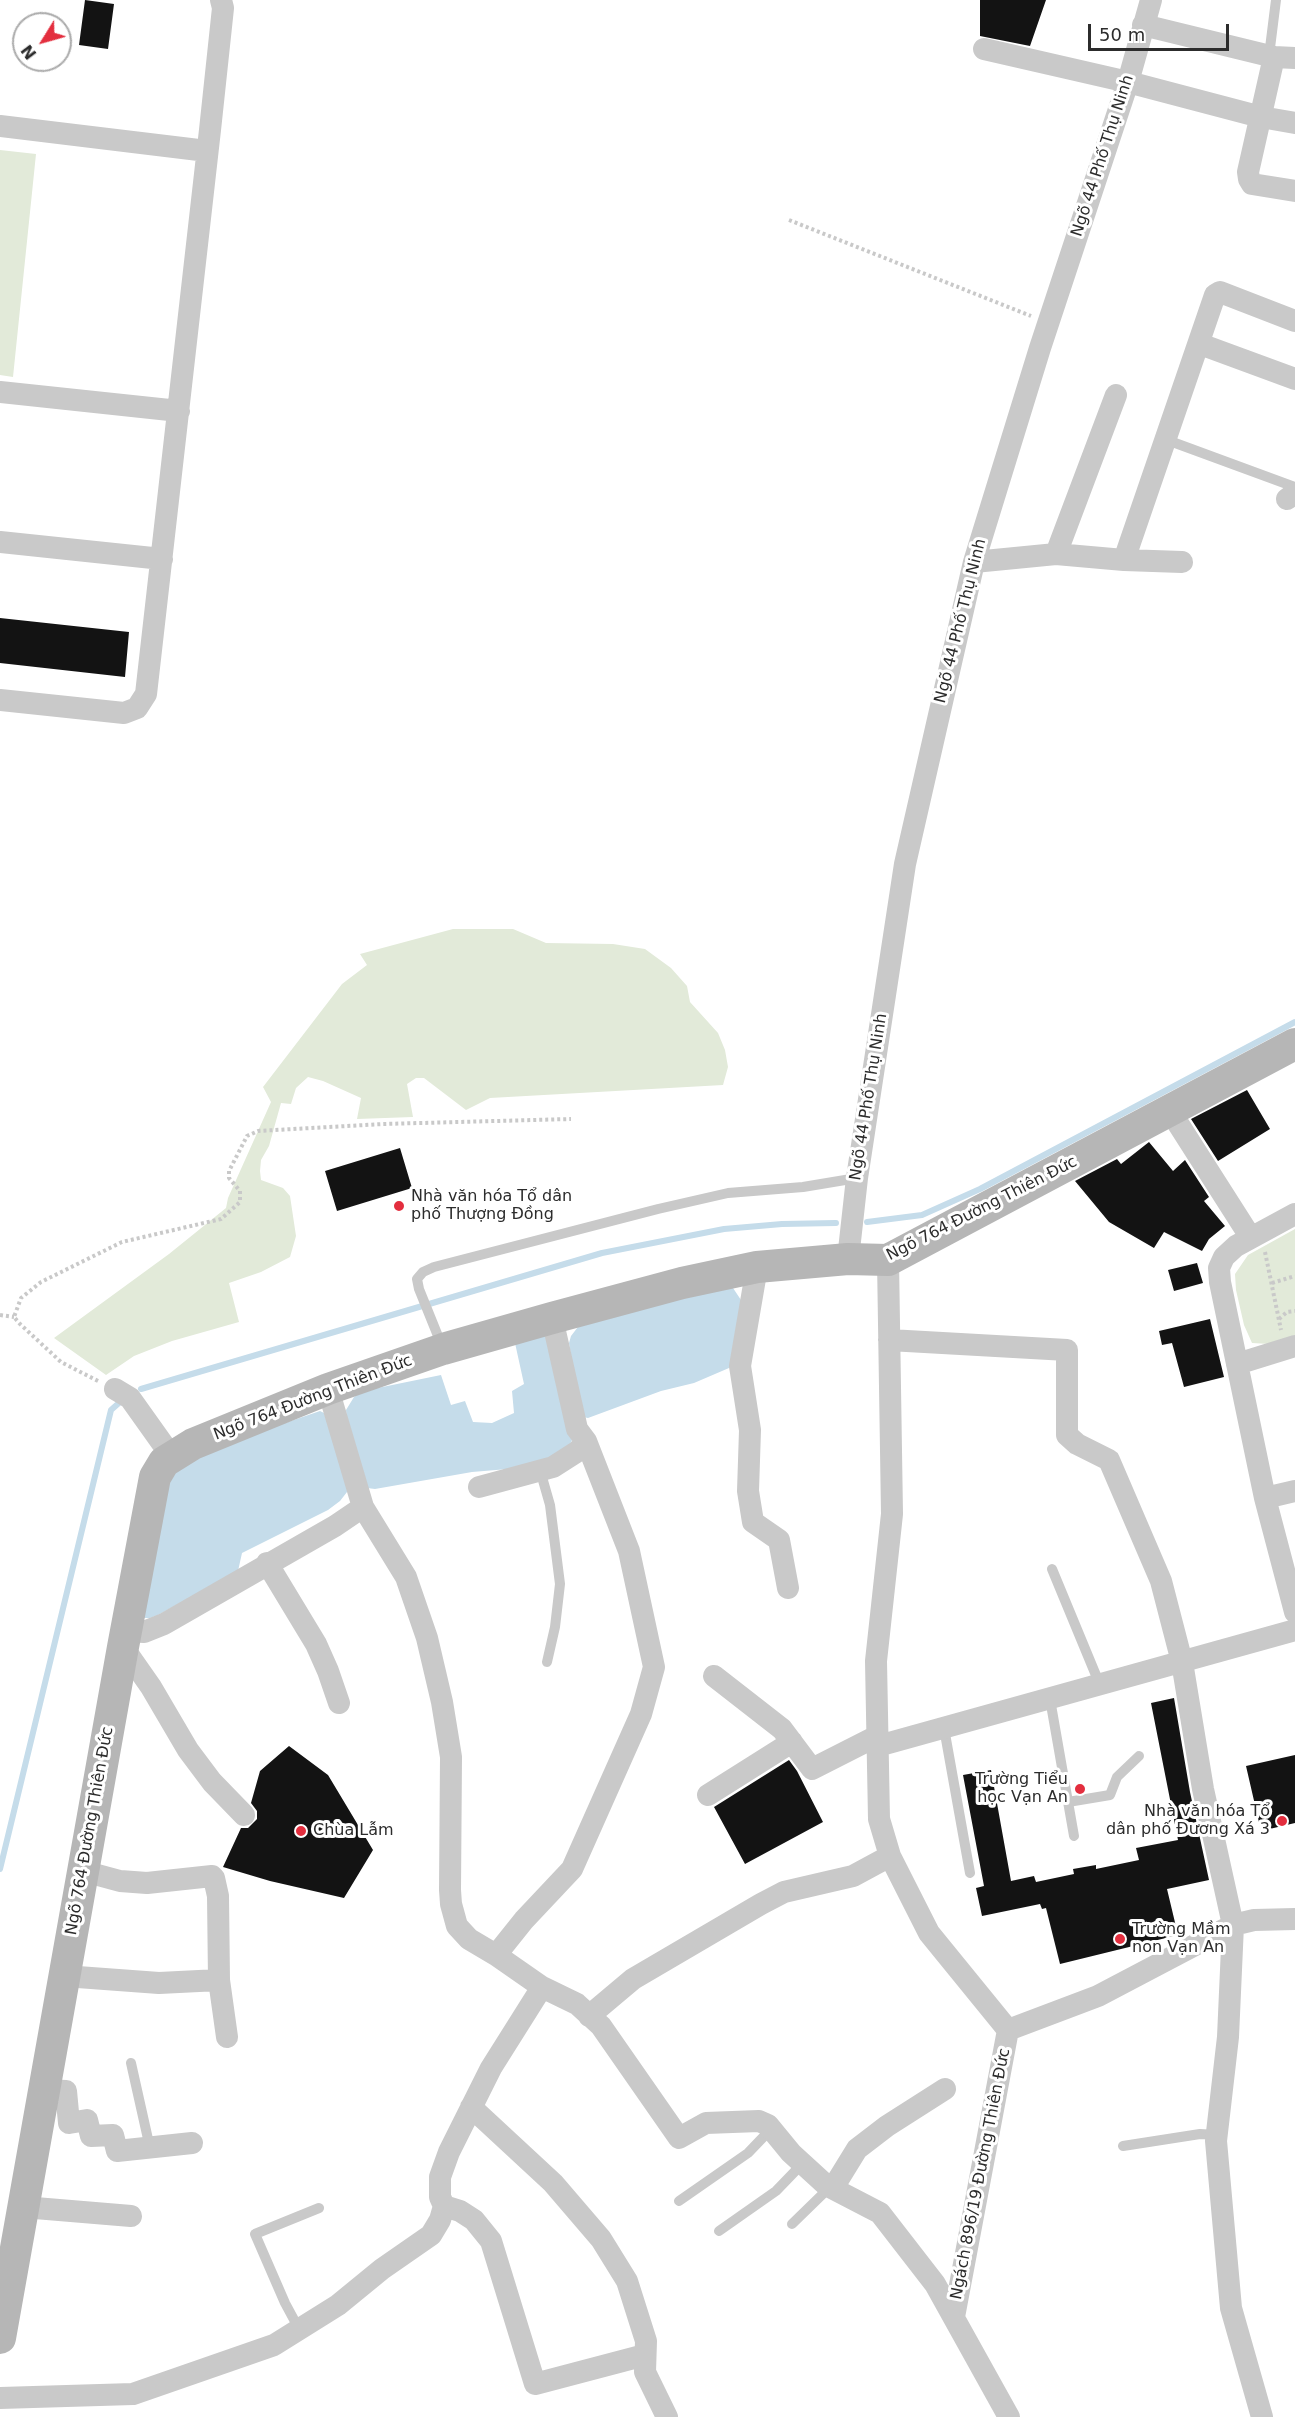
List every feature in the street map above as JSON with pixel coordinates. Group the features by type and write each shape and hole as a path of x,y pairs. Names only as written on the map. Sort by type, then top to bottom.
{"street":[{"path":"0,700 124,714 137,708 146,694 223,8 221,0"},
{"name":"Ngõ 44 Phố Thụ Ninh","path":"848,1259 857,1178 905,864 974,562 1048,323 1128,82 1151,0"},
{"path":"1143,24 1280,57 1261,117 1248,172 1252,184 1295,191"},
{"path":"984,49 1128,82 1261,117 1295,123"},
{"path":"0,126 207,151"},
{"path":"1124,560 1200,344 1212,302 1220,292 1295,321"},
{"path":"1200,344 1295,379"},
{"path":"0,392 179,411"},
{"path":"1056,554 1116,395"},
{"path":"0,542 162,559"},
{"path":"974,562 1056,554 1124,560 1182,561"},
{"name":"Ngõ 764 Đường Thiên Đức","path":"0,2338 124,1639 155,1478 164,1462 193,1444 328,1389 443,1349 552,1318 682,1283 757,1267 848,1259 888,1260 1295,1044"},
{"path":"1170,1111 1258,1243"},
{"path":"1295,1214 1258,1243 1236,1246 1224,1257 1219,1268 1265,1498 1295,1612"},
{"path":"888,1260 892,1514 876,1661 879,1819 890,1856 929,1933 1008,2030 1098,1996 1233,1925 1254,1920 1295,1919"},
{"path":"757,1267 740,1366 750,1430 748,1491 753,1522 779,1540 788,1588"},
{"path":"496,1955 524,1920 572,1869 641,1714 654,1667 629,1551 586,1441 577,1429 552,1318"},
{"path":"889,1340 1067,1350 1067,1435 1077,1444 1108,1460 1161,1581 1182,1662 1203,1789 1233,1925 1227,2037 1217,2135 1231,2308 1262,2417"},
{"path":"1237,1364 1289,1342"},
{"path":"115,1389 130,1398 172,1457"},
{"path":"328,1389 363,1507 406,1577 427,1638 442,1702 451,1757 450,1890 457,1926 469,1939 542,1987 577,2004 601,2026 679,2138 706,2123 759,2121 771,2129 803,2163 832,2188 879,2212 935,2284 1009,2417"},
{"path":"479,1487 540,1470 566,1460 578,1452 586,1441"},
{"path":"1265,1498 1295,1491"},
{"path":"244,1815 212,1782 188,1750 124,1639 164,1624 335,1526 363,1507"},
{"path":"267,1563 316,1644 339,1703"},
{"path":"714,1676 782,1729 812,1769 878,1741 944,1728 1295,1630"},
{"path":"708,1795 792,1742"},
{"path":"589,2016 633,1979 761,1904 784,1892 853,1876 890,1856"},
{"path":"83,1871 120,1881 147,1883 212,1876 214,1878 218,1896 219,1980 227,2037"},
{"path":"64,1976 159,1983 219,1980"},
{"path":"0,2398 133,2394 273,2345 338,2305 382,2269 430,2235 440,2220 444,2206 440,2197 440,2177 491,2068 542,1987"},
{"name":"Ngách 896/19 Đường Thiên Đức","path":"954,2317 1008,2030"},
{"path":"832,2188 857,2149 887,2126 945,2089"},
{"path":"44,2090 66,2091 69,2123 87,2121 91,2136 113,2135 117,2151 192,2143"},
{"path":"471,2107 553,2183 601,2239 627,2282 646,2341 645,2372 667,2417"},
{"path":"444,2206 460,2211 474,2220 491,2241 536,2384 645,2355"},
{"path":"23,2207 131,2216"}],"lane":[{"path":"1276,0 1280,57"},
{"path":"1167,440 1292,493"},
{"path":"443,1349 417,1279 423,1272 434,1267 657,1209 728,1193 803,1187 857,1178"},
{"path":"540,1470 550,1505 560,1584 555,1628 547,1662"},
{"path":"1052,1569 1100,1685"},
{"path":"1050,1699 1074,1836"},
{"path":"944,1728 970,1873"},
{"path":"1068,1802 1110,1795 1117,1777 1139,1756"},
{"path":"131,2063 150,2148"},
{"path":"679,2201 748,2153 771,2129"},
{"path":"1123,2146 1200,2134 1217,2135"},
{"path":"719,2230 776,2191 803,2163"},
{"path":"792,2224 832,2188"},
{"path":"299,2329 255,2234 319,2208"}],"path":[{"path":"789,220 1048,323"},
{"path":"14,1317 21,1298 41,1282 122,1242 221,1219 240,1202 241,1195 228,1178 229,1171 242,1142 247,1136 258,1131 383,1124 571,1119"},
{"path":"1258,1243 1272,1283 1279,1319 1289,1342"},
{"path":"1272,1283 1295,1276"},
{"path":"1279,1319 1287,1312 1295,1311"},
{"path":"0,1315 14,1317 61,1362 115,1389"}],"green space":[{"path":"0,150 36,154 13,377 0,375"},
{"path":"453,929 513,929 546,943 613,944 645,949 671,968 687,986 690,1002 718,1033 725,1050 728,1067 723,1085 490,1098 466,1110 424,1078 416,1078 407,1084 413,1117 357,1119 361,1098 323,1081 308,1077 296,1088 291,1104 281,1103 269,1146 261,1160 260,1171 261,1180 283,1188 290,1196 296,1236 290,1257 261,1272 229,1283 239,1322 172,1341 134,1356 106,1375 54,1338 169,1254 226,1208 228,1198 271,1102 263,1087 342,984 367,965 360,954"},
{"path":"1295,1229 1295,1336 1269,1344 1252,1343 1244,1325 1235,1274 1248,1255"}],"water":[{"path":"725,1287 733,1288 743,1303 732,1363 729,1368 694,1383 661,1391 588,1418 583,1417 569,1343 571,1336 581,1323"},
{"path":"546,1335 572,1440 569,1447 532,1467 472,1472 375,1489 367,1488 347,1421 346,1410 354,1397 363,1391 441,1375 451,1405 465,1401 473,1422 492,1423 514,1413 512,1391 524,1384 515,1343"},
{"path":"320,1411 324,1413 349,1484 347,1492 340,1501 328,1510 242,1553 238,1571 158,1615 143,1618 162,1483 186,1457"}],"building":[{"path":"85,0 114,4 108,49 79,45"},
{"path":"980,0 1046,0 1030,46 980,36"},
{"path":"0,618 129,632 125,677 0,663"},
{"path":"1247,1090 1270,1129 1218,1161 1191,1119"},
{"path":"1149,1142 1173,1171 1185,1160 1209,1197 1204,1201 1225,1226 1209,1239 1202,1251 1164,1232 1154,1248 1109,1222 1075,1181 1117,1159 1121,1164"},
{"path":"400,1148 412,1188 337,1211 325,1171"},
{"path":"1197,1263 1203,1283 1174,1291 1168,1270"},
{"path":"1210,1319 1224,1377 1184,1387 1172,1343 1162,1345 1159,1331"},
{"path":"1174,1698 1190,1792 1209,1880 1167,1889 1178,1935 1060,1964 1046,1908 1042,1909 1040,1904 982,1916 976,1888 984,1886 963,1775 991,1770 1011,1881 1034,1876 1036,1882 1074,1874 1073,1869 1096,1865 1096,1869 1139,1860 1136,1848 1178,1840 1151,1703"},
{"name":"Chùa Lẫm","path":"289,1746 328,1775 373,1850 344,1898 270,1881 223,1867 241,1828 248,1828 257,1819 257,1811 251,1803 260,1771"},
{"path":"1295,1755 1295,1823 1261,1831 1246,1766"},
{"path":"789,1760 823,1822 745,1864 714,1807"}],"waterway":[{"path":"867,1222 922,1215 980,1189 1295,1022"},
{"path":"141,1389 602,1253 724,1229 782,1224 836,1223"},
{"path":"0,1869 111,1410 120,1402"}],"place":[{"name":"Nhà văn hóa Tổ dân phố Thượng Đồng","path":"399,1206"},
{"name":"Trường Tiểu học Vạn An","path":"1080,1789"},
{"name":"Nhà văn hóa Tổ dân phố Đương Xá 3","path":"1282,1821"},
{"name":"Chùa Lẫm","path":"301,1831"},
{"name":"Trường Mầm non Vạn An","path":"1120,1939"}]}
